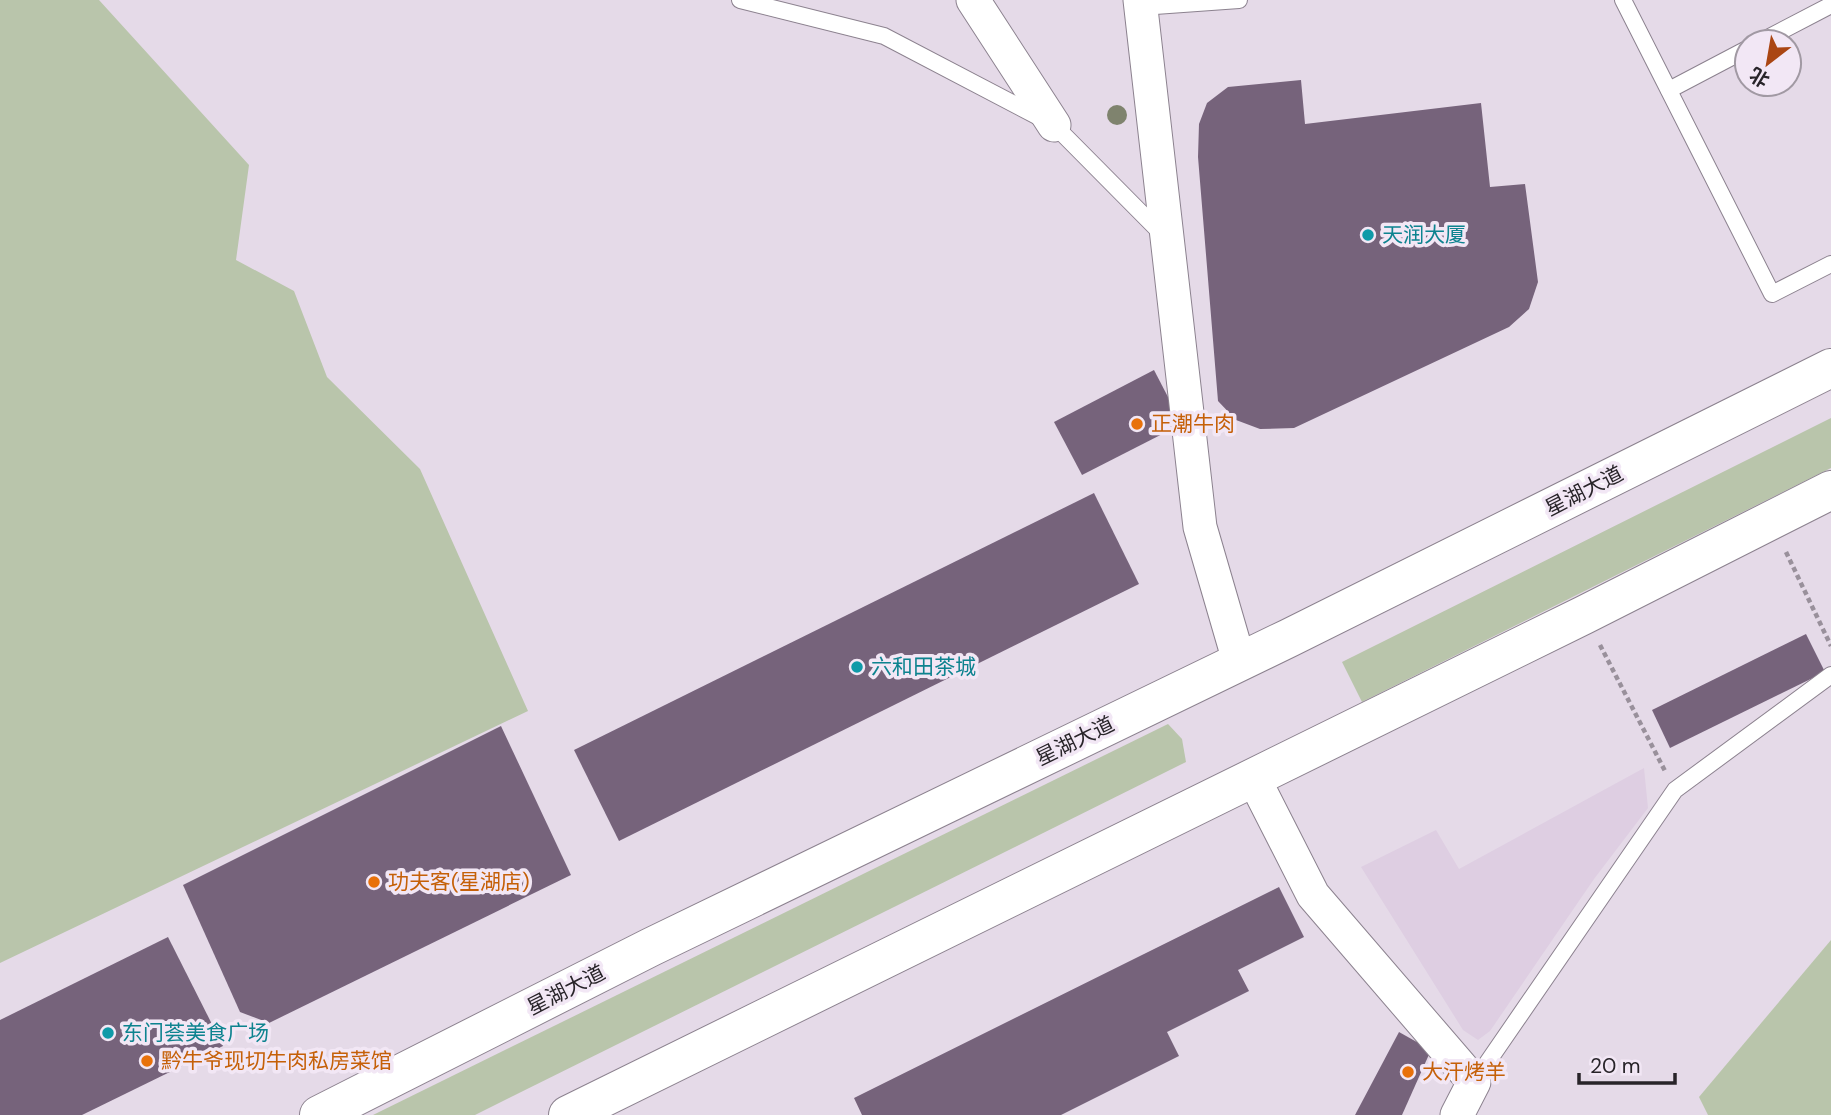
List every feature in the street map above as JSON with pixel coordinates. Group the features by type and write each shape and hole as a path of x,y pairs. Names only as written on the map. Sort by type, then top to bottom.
{"main road":[{"name":"星湖大道","path":"319,1115 650,947 1240,661 1831,368"},
{"path":"568,1115 1584,615 1831,490"}],"street":[{"path":"973,0 1054,125"},
{"path":"1141,4 1200,527 1240,661"},
{"path":"1253,777 1313,895 1474,1082 1457,1115"}],"lane":[{"path":"740,0 884,36 1054,125 1167,239"},
{"path":"1141,4 1239,0"},
{"path":"1623,0 1772,293 1831,264"},
{"path":"1787,28 1831,5"},
{"path":"1669,90 1733,56"},
{"path":"1474,1082 1675,790 1831,675"}],"path":[{"path":"1771,520 1831,646"},
{"path":"1584,615 1675,790"}],"shaded area":[{"path":"1644,768 1648,808 1594,879 1490,1031 1478,1040 1463,1030 1361,867 1436,830 1459,869"}],"green space":[{"path":"0,0 99,0 249,165 236,260 294,291 327,377 420,469 528,711 0,963"},
{"path":"1831,418 1831,468 1362,702 1342,662"},
{"path":"1168,724 1182,739 1186,762 475,1115 373,1115"},
{"path":"1831,940 1831,1115 1708,1115 1699,1097"}],"building":[{"name":"天润大厦","path":"1301,80 1305,124 1481,103 1490,187 1525,184 1538,282 1529,309 1509,327 1294,428 1260,429 1236,420 1218,401 1198,157 1199,124 1207,103 1228,87"},
{"path":"1154,370 1182,424 1082,475 1054,422"},
{"name":"六和田茶城","path":"1094,493 1139,584 619,841 574,750"},
{"path":"1806,634 1825,672 1670,748 1652,710"},
{"path":"501,726 571,875 269,1023 240,1012 183,885"},
{"path":"1279,887 1304,937 1238,970 1249,991 1167,1032 1179,1056 1061,1115 862,1115 854,1098"},
{"name":"东门荟美食广场","path":"168,937 223,1046 82,1115 0,1115 0,1020"},
{"path":"1399,1032 1431,1050 1402,1115 1355,1115"}],"place":[{"name":"天润大厦","path":"1368,235"},
{"name":"正潮牛肉","path":"1137,424"},
{"name":"六和田茶城","path":"857,667"},
{"name":"功夫客(星湖店)","path":"374,882"},
{"name":"东门荟美食广场","path":"108,1033"},
{"name":"黔牛爷现切牛肉私房菜馆","path":"147,1061"},
{"name":"大汗烤羊","path":"1408,1072"}]}
